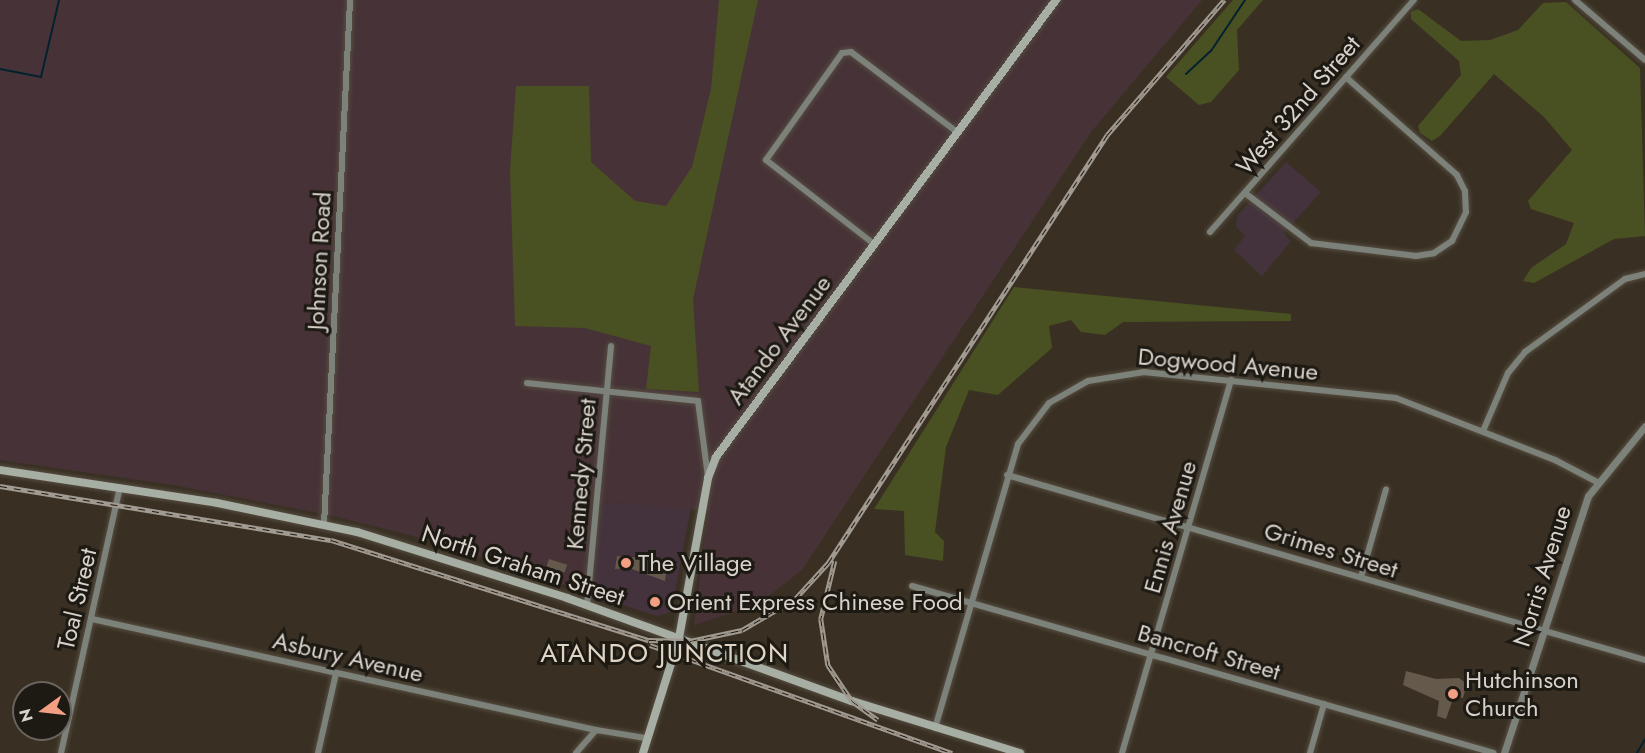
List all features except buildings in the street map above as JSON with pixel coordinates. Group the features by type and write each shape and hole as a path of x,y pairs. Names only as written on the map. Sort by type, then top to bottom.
{"main road":[{"name":"Atando Avenue","path":"644,753 645,738 679,638 708,478 716,457 1056,0"},
{"name":"North Graham Street","path":"0,470 120,488 324,525 453,560 935,728 1020,753"}],"street":[{"name":"Johnson Road","path":"324,525 350,0"},
{"name":"West 32nd Street","path":"1210,232 1414,0"},
{"path":"1575,0 1645,60"},
{"path":"874,244 766,160 846,51 957,132"},
{"path":"1245,193 1311,243 1416,256 1434,253 1452,241 1466,212 1465,191 1457,175 1346,77"},
{"path":"1483,431 1506,377 1525,352 1625,279 1645,274"},
{"name":"Kennedy Street","path":"587,605 611,346"},
{"name":"Dogwood Avenue","path":"935,728 1007,475 1018,444 1034,418 1079,385 1144,372 1407,400 1597,482"},
{"name":"Ennis Avenue","path":"1122,753 1231,380"},
{"path":"527,383 698,401 708,478"},
{"name":"Norris Avenue","path":"1504,753 1546,631 1586,501 1597,482 1645,426"},
{"name":"Grimes Street","path":"1007,475 1645,660"},
{"name":"Toal Street","path":"61,753 120,488"},
{"path":"1361,578 1386,489"},
{"name":"Bancroft Street","path":"912,586 1494,753"},
{"name":"Asbury Avenue","path":"92,619 596,730 645,738"},
{"path":"318,753 336,673"},
{"path":"1310,753 1324,704"},
{"path":"576,753 596,730"}],"shaded area":[{"path":"0,0 1202,0 1091,132 802,570 757,605 694,625 708,511 602,502 593,595 433,541 333,516 173,485 0,460"},
{"path":"1286,162 1321,192 1284,233 1291,241 1262,276 1234,250 1245,236 1236,227 1237,216"},
{"path":"602,502 691,509 671,612 657,616 593,595"}],"green space":[{"path":"719,0 758,0 693,299 699,392 646,389 651,346 585,328 515,326 510,170 516,86 589,86 591,162 635,201 666,206 692,167 711,89"},
{"path":"1233,0 1263,0 1237,30 1239,70 1211,102 1199,105 1166,77"},
{"path":"1566,2 1640,68 1645,236 1614,239 1534,283 1523,281 1531,268 1566,244 1574,223 1531,209 1528,201 1572,150 1544,117 1494,74 1440,136 1432,141 1420,133 1418,126 1461,75 1459,61 1411,19 1411,12 1418,9 1461,41 1490,40 1518,30 1543,3"},
{"path":"1014,287 1291,314 1291,321 1123,322 1105,335 1081,332 1071,320 1049,326 1052,348 998,395 969,390 946,447 935,532 944,541 943,561 905,555 904,511 874,509"}],"waterway":[{"path":"0,69 41,77 59,0"},
{"path":"1186,74 1211,51 1245,0"},
{"path":"1637,753 1645,739"}],"railway":[{"path":"0,486 331,540 649,640 690,641 742,630 795,599 828,563 1107,135 1224,0"},
{"path":"835,561 821,619 828,665 852,701 878,720"},
{"path":"650,645 952,753"}],"place":[{"name":"The Village","path":"626,563"},
{"name":"Orient Express Chinese Food","path":"655,602"},
{"name":"Hutchinson Church","path":"1453,694"}],"district":[{"name":"ATANDO JUNCTION","path":"665,654"}]}
